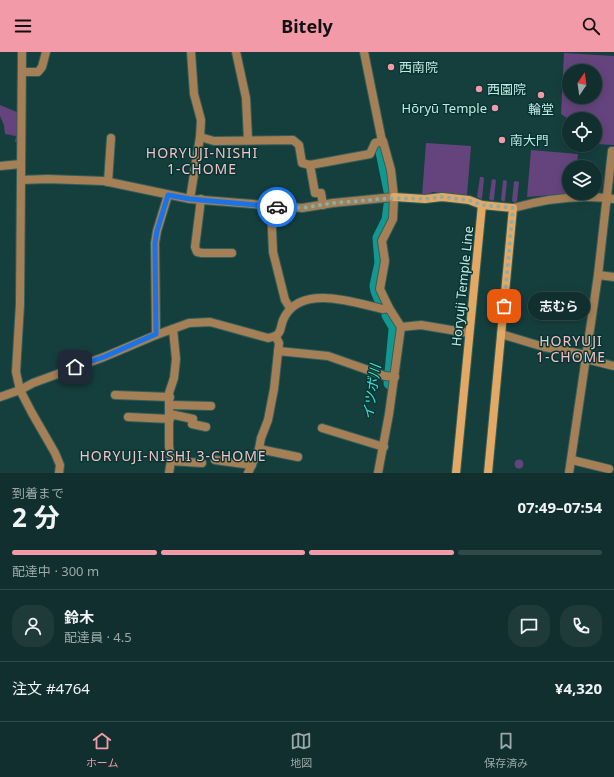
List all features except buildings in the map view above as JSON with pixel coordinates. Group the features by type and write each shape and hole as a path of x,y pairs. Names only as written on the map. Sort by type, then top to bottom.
{"main road":[{"path":"394,198 425,199 442,197 468,200 482,205 513,208 488,473"},
{"name":"Horyuji Temple Line","path":"456,473 482,205"}],"street":[{"path":"22,52 20,304 16,372 20,390 55,453 60,465 59,473"},
{"path":"22,72 38,72 42,67 46,52"},
{"path":"190,199 200,138 201,120 194,94 191,52"},
{"path":"236,52 246,98 248,140"},
{"path":"364,52 382,141 391,170 394,198 393,219 382,241 385,261 380,289 389,308 401,326 381,446 378,473"},
{"path":"108,182 111,138"},
{"path":"200,138 214,141 293,140 299,145 302,163 310,165 370,154 375,143 382,141"},
{"path":"570,473 610,198 612,151 614,151"},
{"path":"0,166 21,164"},
{"path":"310,165 315,193 321,193 322,205"},
{"path":"21,180 47,179 108,182 190,199 302,208 394,198"},
{"path":"156,334 155,243 157,231 168,195"},
{"path":"513,208 533,202 555,199 610,198"},
{"path":"201,199 195,247 197,252 232,253"},
{"path":"271,206 273,252 285,300 290,308"},
{"path":"598,275 614,277"},
{"path":"0,397 20,390 33,383 104,357 156,334 190,323 210,322 268,338 276,337 280,332 284,317 290,308 301,302 319,298 336,298 383,309 389,308"},
{"path":"401,326 421,326 469,333"},
{"path":"169,473 171,461 169,446 170,396 176,359 173,329"},
{"path":"501,334 614,366"},
{"path":"248,473 259,449 273,397 279,342 276,337"},
{"path":"278,351 328,356 392,377"},
{"path":"115,395 170,396"},
{"path":"128,417 170,413 211,406"},
{"path":"170,413 193,419 192,424 206,427"},
{"path":"322,428 381,446"},
{"path":"259,449 298,457"},
{"path":"215,460 252,465"},
{"path":"572,460 608,469"},
{"path":"171,461 202,462"}],"shaded area":[{"path":"564,53 614,56 614,145 602,144 602,112 562,112 562,115 561,114 562,94 562,104 602,104 602,64 563,64"},
{"path":"0,105 19,113 18,142 15,142 16,136 5,134 4,125 0,116"},
{"path":"426,143 471,146 467,195 433,192 422,196"},
{"path":"531,150 578,154 578,160 562,160 562,194 527,197"},
{"path":"480,177 483,177 484,179 481,199 477,197"},
{"path":"492,179 496,180 493,201 489,199"},
{"path":"504,180 507,181 504,202 501,200"},
{"path":"515,181 519,182 517,201 515,203 512,201"},
{"path":"519,459 524,464 519,469 514,464"}],"waterway":[{"name":"イツボ川","path":"381,147 390,191"},
{"name":"イツボ川","path":"382,303 376,286 381,263 379,238 388,220 390,205"},
{"name":"イツボ川","path":"388,315 395,327 390,383"}],"way so far":[{"path":"277,207 302,208 333,203 394,198 425,199 442,197 468,200 482,205 513,208 504,306"}],"place":[{"name":"西南院","path":"391,67"},
{"name":"西園院","path":"479,89"},
{"name":"輪堂","path":"541,95"},
{"name":"Hōryū Temple","path":"495,108"},
{"name":"南大門","path":"502,140"},
{"name":"志むら","path":"504,306"}],"district":[{"name":"HORYUJI-NISHI 1-CHOME","path":"202,160"},
{"name":"HORYUJI 1-CHOME","path":"571,348"},
{"name":"HORYUJI-NISHI 3-CHOME","path":"173,455"}],"route":[{"path":"75,367 104,357 156,334 155,243 157,231 168,195 190,199 277,207"}]}
